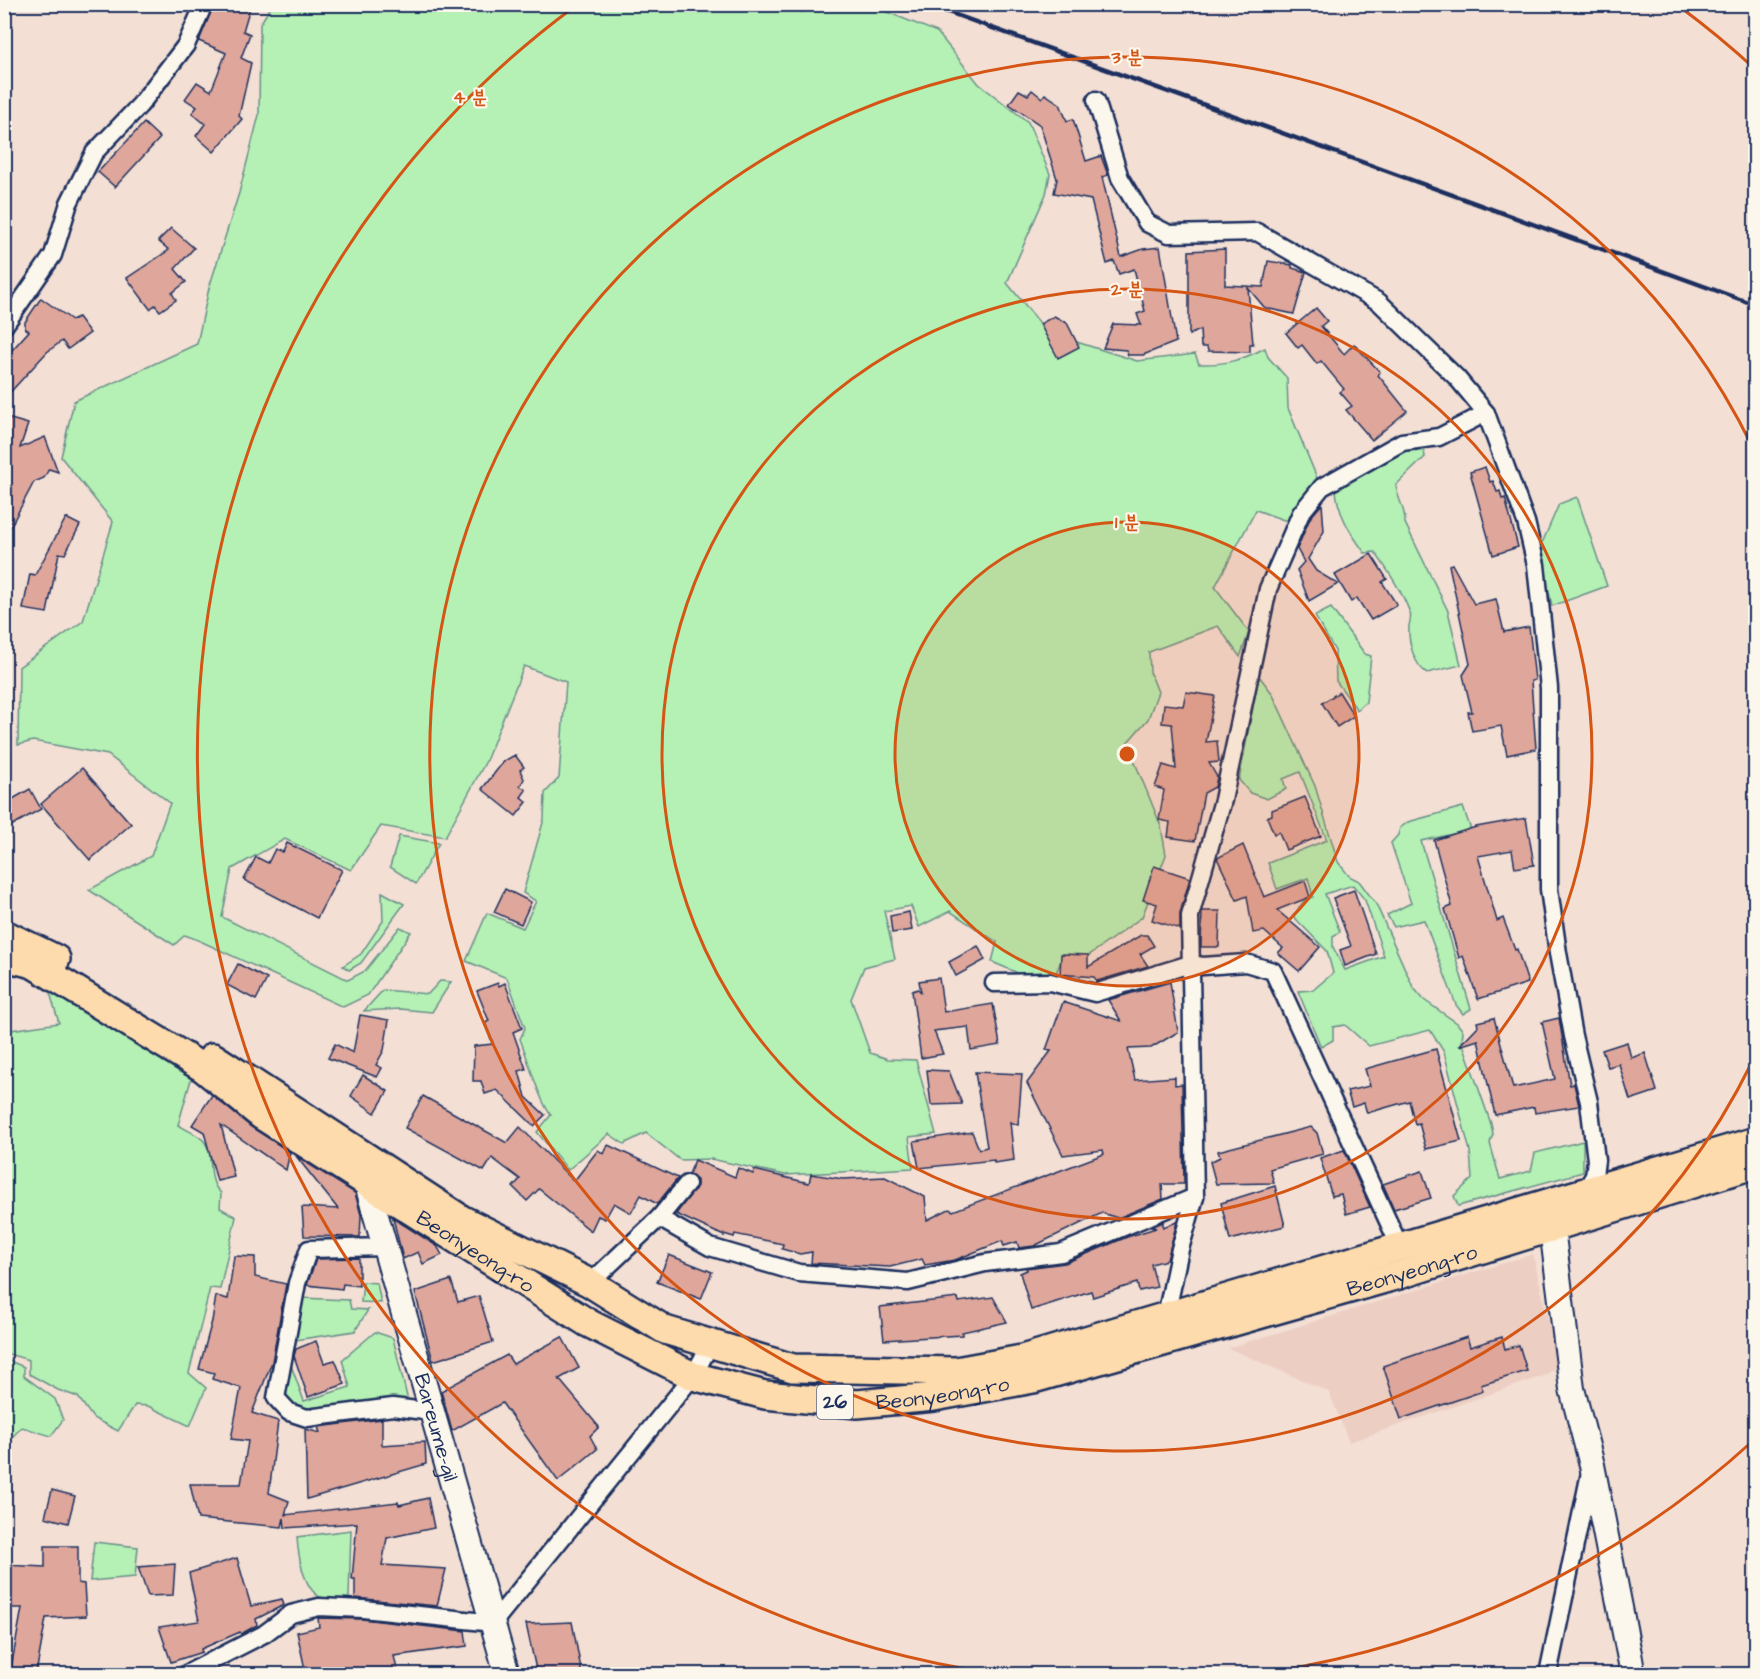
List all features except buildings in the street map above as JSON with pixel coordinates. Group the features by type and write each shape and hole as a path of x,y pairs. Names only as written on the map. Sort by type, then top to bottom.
{"main road":[{"name":"Beonyeong-ro","path":"4,934 62,962 143,1012 461,1219 590,1283 665,1330 793,1368 956,1371 1023,1359 1399,1245 1755,1141"},
{"name":"Beonyeong-ro","path":"4,957 33,964 203,1068 261,1115 588,1323 693,1376 765,1395 857,1404 934,1397 1033,1379 1552,1228 1755,1164"}],"street":[{"path":"4,326 53,255 69,203 94,153 140,105 186,45 204,4"},
{"path":"1096,100 1120,178 1147,223 1169,234 1257,232 1378,302 1457,378 1486,413 1526,522 1536,565 1550,688 1549,889 1573,1036 1589,1102 1596,1160 1594,1176 1584,1192 1552,1228 1572,1389 1592,1465 1633,1674"},
{"path":"1166,1316 1180,1249 1195,1197 1190,916 1223,800 1268,589 1300,513 1322,487 1402,442 1439,437 1486,413"},
{"path":"994,983 1050,982 1095,993 1190,964 1203,966 1246,963 1273,971 1399,1245"},
{"name":"Bareume-gil","path":"366,1181 507,1674"},
{"path":"590,1283 659,1218 687,1184"},
{"path":"659,1218 710,1247 799,1272 908,1282 985,1263 1061,1253 1195,1197"},
{"path":"385,1247 309,1249 297,1283 276,1398 289,1412 307,1418 393,1407 432,1412"},
{"path":"186,1674 264,1634 291,1614 319,1608 363,1609 493,1623 693,1376 710,1345"},
{"path":"1548,1674 1592,1465"}],"shaded area":[{"path":"1533,1254 1558,1365 1546,1375 1349,1442 1329,1392 1228,1348"}],"green space":[{"path":"779,4 801,12 807,5 867,4 937,32 979,84 1028,122 1050,174 1046,194 1007,283 1048,333 1137,361 1195,354 1199,364 1217,364 1241,359 1265,348 1268,357 1287,378 1288,408 1317,478 1287,521 1256,510 1215,587 1249,632 1240,657 1218,626 1149,652 1150,672 1158,692 1148,719 1127,743 1161,826 1166,855 1142,917 1081,961 1061,961 1056,973 1018,973 992,962 997,942 950,911 919,927 911,906 884,911 895,959 864,967 851,999 870,1053 888,1059 916,1060 936,1134 909,1137 913,1168 785,1175 711,1159 680,1160 646,1133 624,1144 609,1134 568,1170 537,1132 551,1115 538,1090 520,1039 525,1028 507,978 466,961 487,913 523,928 536,901 523,893 544,819 545,793 559,778 566,682 524,666 486,761 445,837 381,826 351,870 285,839 232,869 222,917 348,980 365,971 400,927 411,932 368,995 343,1007 185,935 174,945 89,890 151,856 170,803 108,755 33,741 18,745 19,667 83,621 113,522 61,457 74,401 197,344 209,288 239,193 259,115 260,24 272,5"},
{"path":"1407,450 1424,451 1425,457 1396,485 1405,523 1448,611 1461,665 1427,673 1419,665 1413,653 1409,633 1411,615 1403,597 1375,552 1365,553 1350,531 1339,506 1336,489"},
{"path":"1577,497 1607,586 1552,606 1538,544 1543,541 1559,504"},
{"path":"1331,608 1365,654 1371,656 1366,702 1357,710 1336,681 1335,651 1315,616"},
{"path":"1259,676 1272,693 1315,786 1338,862 1349,876 1359,881 1376,904 1413,987 1424,1000 1457,1023 1463,1031 1462,1041 1491,1124 1493,1134 1490,1143 1500,1179 1531,1171 1535,1153 1583,1141 1583,1172 1458,1206 1454,1196 1472,1179 1470,1151 1444,1052 1430,1030 1369,1046 1345,1025 1333,1027 1333,1040 1321,1047 1298,991 1313,990 1333,973 1327,951 1293,916 1303,902 1313,897 1308,878 1277,889 1268,863 1327,840 1300,772 1283,779 1286,789 1267,799 1250,793 1239,780","holes":["1353,885 1365,900 1384,956 1345,970 1333,947 1333,936 1340,932 1325,894"]},
{"path":"1463,807 1471,830 1421,841 1471,1009 1463,1014 1456,1005 1424,920 1394,927 1387,915 1411,903 1391,843 1398,835 1400,828 1408,822"},
{"path":"399,836 439,843 416,884 390,867"},
{"path":"382,892 404,904 361,963 349,970 343,966 361,954 383,921"},
{"path":"440,981 451,982 432,1012 400,1009 364,1011 383,990 428,994"},
{"path":"48,986 192,1076 178,1125 203,1140 207,1146 213,1181 221,1193 220,1208 236,1217 220,1289 210,1288 189,1373 206,1388 190,1426 148,1406 135,1405 118,1431 93,1418 78,1397 58,1390 29,1374 29,1360 5,1353 4,1031 59,1023"},
{"path":"363,1282 377,1283 381,1303 361,1302"},
{"path":"300,1298 349,1300 351,1309 368,1310 355,1331 288,1341"},
{"path":"375,1332 393,1338 408,1401 360,1402 303,1411 286,1402 288,1357 304,1401 350,1387 342,1360"},
{"path":"5,1359 24,1367 24,1376 55,1399 63,1420 51,1436 22,1427 5,1444"},
{"path":"351,1530 349,1598 320,1597 314,1593 306,1579 300,1561 297,1537"},
{"path":"94,1542 138,1547 135,1577 90,1581"}],"railway":[{"path":"926,4 1756,305"}]}
